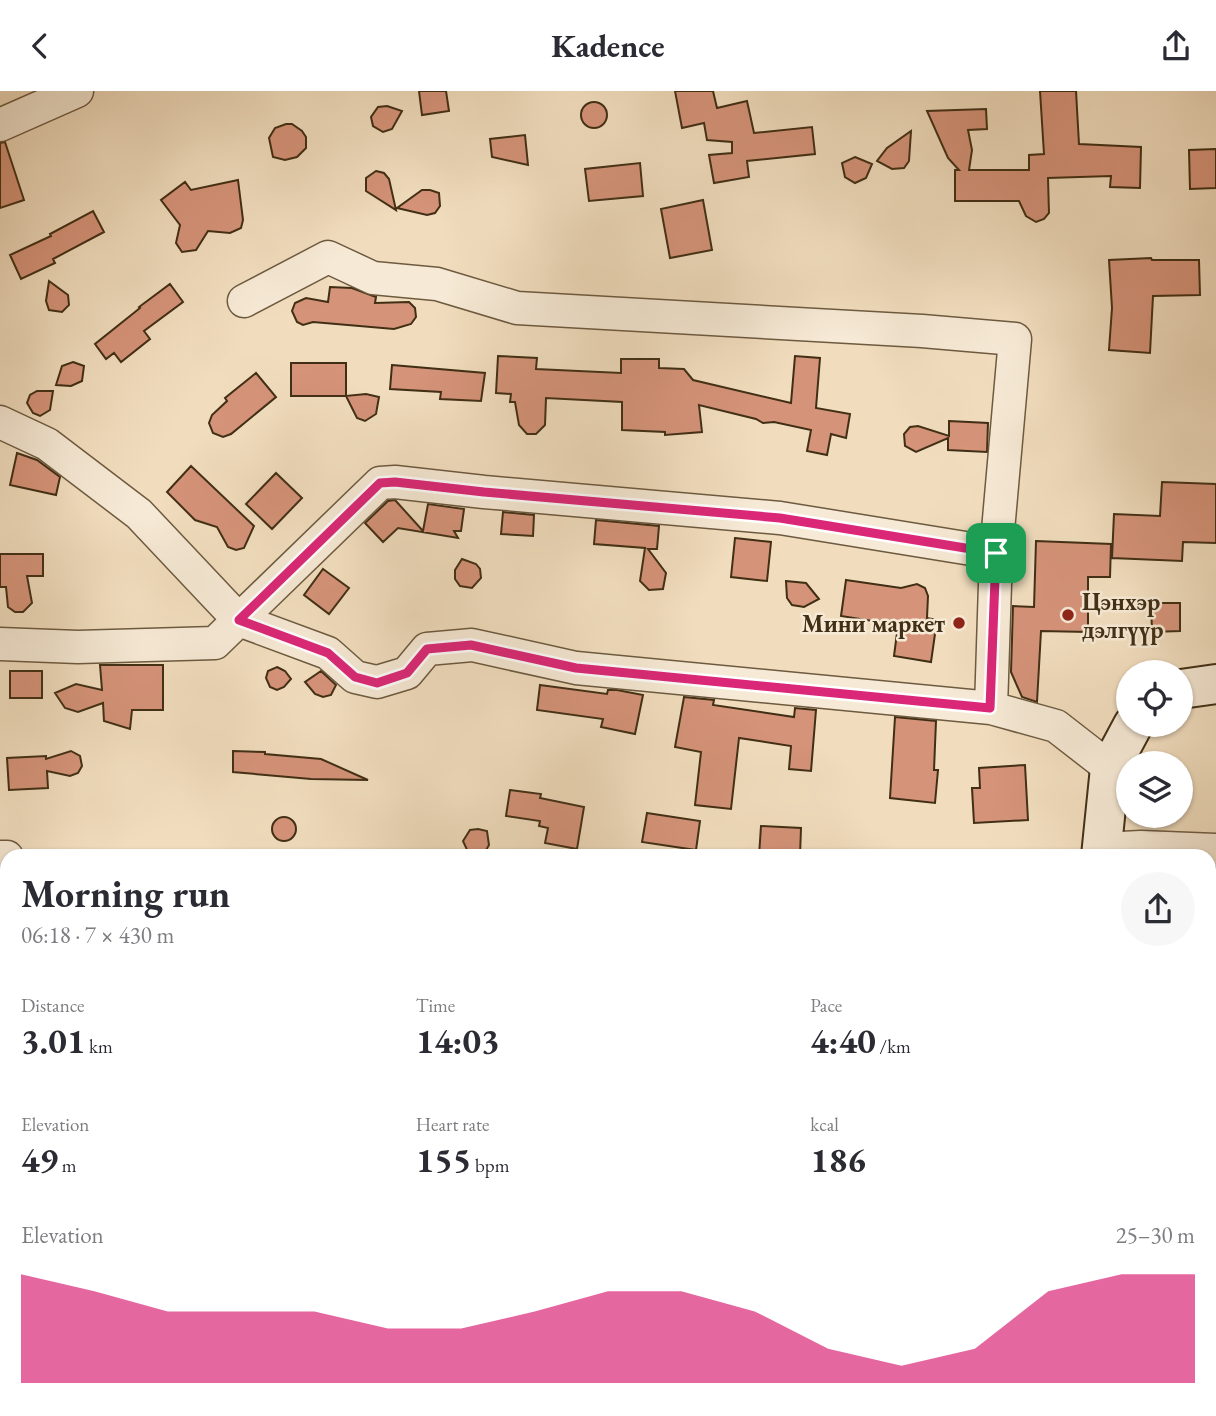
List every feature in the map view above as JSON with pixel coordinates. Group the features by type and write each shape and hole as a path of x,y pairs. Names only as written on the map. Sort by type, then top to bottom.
{"main road":[{"path":"1193,687 1216,684"},
{"path":"1101,849 1110,768 1127,737"}],"street":[{"path":"4,121 77,91"},
{"path":"244,301 328,257 373,278 438,283 517,308 922,331 1015,339 996,553 990,708"},
{"path":"0,422 47,444 139,515 239,620 328,653 355,677 377,683 407,673 427,649 471,645 576,668 990,708 1056,726 1110,768"},
{"path":"0,644 78,647 215,643 380,483 395,482 780,518 996,553"},
{"path":"1125,849 1178,849"}],"building":[{"path":"419,91 446,91 449,111 422,115"},
{"path":"675,91 713,91 717,108 747,101 754,133 812,127 815,154 747,161 749,177 714,183 709,155 732,153 732,142 707,140 704,123 682,128"},
{"path":"1040,91 1076,91 1079,144 1141,147 1140,188 1110,187 1111,176 1048,178 1049,213 1036,222 1026,216 1019,201 955,201 955,170 959,170 948,158 927,111 986,109 987,129 968,130 972,150 969,170 1029,170 1029,155 1044,154"},
{"path":"594,102 603,106 607,115 603,124 594,128 585,124 581,115 585,106"},
{"path":"387,106 402,111 392,129 383,132 373,126 371,117 378,107"},
{"path":"292,124 302,131 306,137 306,148 297,157 285,160 273,157 269,138 275,128"},
{"path":"911,131 909,161 904,168 892,169 877,161 887,148"},
{"path":"525,135 528,165 492,157 490,139"},
{"path":"5,142 24,200 0,208 0,143"},
{"path":"1216,149 1216,188 1190,189 1189,150"},
{"path":"855,157 872,164 866,178 855,183 845,177 842,163"},
{"path":"640,163 643,196 589,201 585,169"},
{"path":"376,171 384,173 389,179 396,210 366,191 366,178"},
{"path":"238,180 243,220 241,228 230,233 208,231 196,250 182,252 176,243 180,225 161,200 185,182 191,190"},
{"path":"422,190 439,193 440,206 435,213 427,215 397,208"},
{"path":"703,200 712,250 670,258 661,209"},
{"path":"93,211 104,232 53,259 55,263 21,279 10,255 51,236 50,234"},
{"path":"1109,260 1199,260 1200,295 1153,296 1150,353 1109,350 1112,308"},
{"path":"49,281 68,295 69,305 62,312 49,310 46,301"},
{"path":"170,284 183,302 144,331 150,339 121,362 114,353 106,359 95,344"},
{"path":"330,287 352,288 376,297 375,303 409,302 415,308 416,317 411,324 394,329 313,322 303,325 297,322 292,311 295,303 306,298 328,302"},
{"path":"498,356 537,358 536,369 621,373 621,359 659,359 659,368 684,369 693,380 791,403 795,356 820,358 816,408 850,414 846,438 831,434 827,455 807,451 811,430 774,422 763,423 699,405 702,432 665,435 665,432 622,430 622,402 546,398 545,425 536,434 527,434 519,425 515,402 510,402 511,394 496,393"},
{"path":"73,362 84,366 82,381 71,386 56,385 62,366"},
{"path":"291,363 346,363 346,396 291,396"},
{"path":"392,365 485,373 481,401 440,399 441,392 390,389"},
{"path":"256,373 276,397 231,434 223,437 213,433 209,423 212,415 227,401 225,398"},
{"path":"37,391 53,391 50,410 40,416 33,413 27,403 30,395"},
{"path":"366,394 379,397 376,414 365,421 357,418 346,396"},
{"path":"949,421 988,423 987,452 948,450 948,438 916,452 905,446 904,434 910,427 918,426 949,436"},
{"path":"17,453 37,460 60,477 56,495 10,485"},
{"path":"191,466 254,526 244,548 236,550 228,547 217,527 195,520 167,492"},
{"path":"276,473 302,498 272,529 246,504"},
{"path":"1162,482 1216,484 1216,543 1183,542 1182,561 1112,558 1114,514 1160,516"},
{"path":"395,500 423,531 428,504 464,509 461,531 454,531 458,538 398,528 383,542 365,523 388,501"},
{"path":"503,512 534,515 533,536 501,534"},
{"path":"596,520 659,526 657,549 648,549 666,573 663,589 649,590 640,581 645,548 594,544"},
{"path":"735,538 771,542 767,581 731,577"},
{"path":"1036,541 1111,544 1110,577 1088,577 1088,632 1041,631 1037,702 1022,697 1011,672 1013,606 1034,607"},
{"path":"0,554 43,554 43,576 27,576 32,603 23,612 15,612 8,607 6,587 0,587"},
{"path":"462,559 476,564 480,569 481,578 472,588 460,586 455,579 455,570"},
{"path":"323,569 349,588 329,614 304,595"},
{"path":"846,580 901,588 917,584 925,588 928,596 927,618 937,620 931,662 894,656 898,625 841,616"},
{"path":"786,581 806,583 819,599 804,607 792,605 787,598"},
{"path":"1151,603 1180,603 1180,631 1152,632"},
{"path":"100,665 163,665 163,710 132,710 130,729 104,721 103,703 78,712 65,708 55,693 76,684 102,690"},
{"path":"277,667 285,671 291,679 277,690 270,687 266,678 268,671"},
{"path":"10,671 42,671 42,698 10,698"},
{"path":"321,671 336,685 331,695 323,697 315,694 305,682"},
{"path":"540,685 607,694 608,690 617,690 643,695 635,734 601,727 603,719 537,710"},
{"path":"684,697 714,700 713,705 794,717 795,708 816,710 811,771 789,769 791,746 739,738 731,809 695,805 701,752 675,747"},
{"path":"895,717 936,721 934,770 938,770 935,803 890,798"},
{"path":"71,751 80,756 82,766 78,773 70,776 47,771 48,788 9,790 7,758 46,756 46,759"},
{"path":"233,751 321,759 368,780 311,779 233,772"},
{"path":"1025,765 1028,820 974,823 972,788 980,788 979,768"},
{"path":"510,790 541,794 540,798 584,807 577,849 545,843 548,828 539,826 540,821 506,816"},
{"path":"647,813 700,821 696,849 642,842"},
{"path":"284,817 295,824 296,829 289,840 284,841 273,834 272,829 279,818"},
{"path":"761,826 801,828 800,849 759,849"},
{"path":"470,830 487,831 489,845 487,849 467,849 463,841"}],"place":[{"name":"Цэнхэр дэлгүүр","path":"1068,615"},
{"name":"Мини маркет","path":"959,623"}],"route":[{"path":"395,482 780,518 996,553 990,708 576,668 471,645 427,649 407,673 377,683 355,677 328,653 239,620 380,483 395,482"}]}
